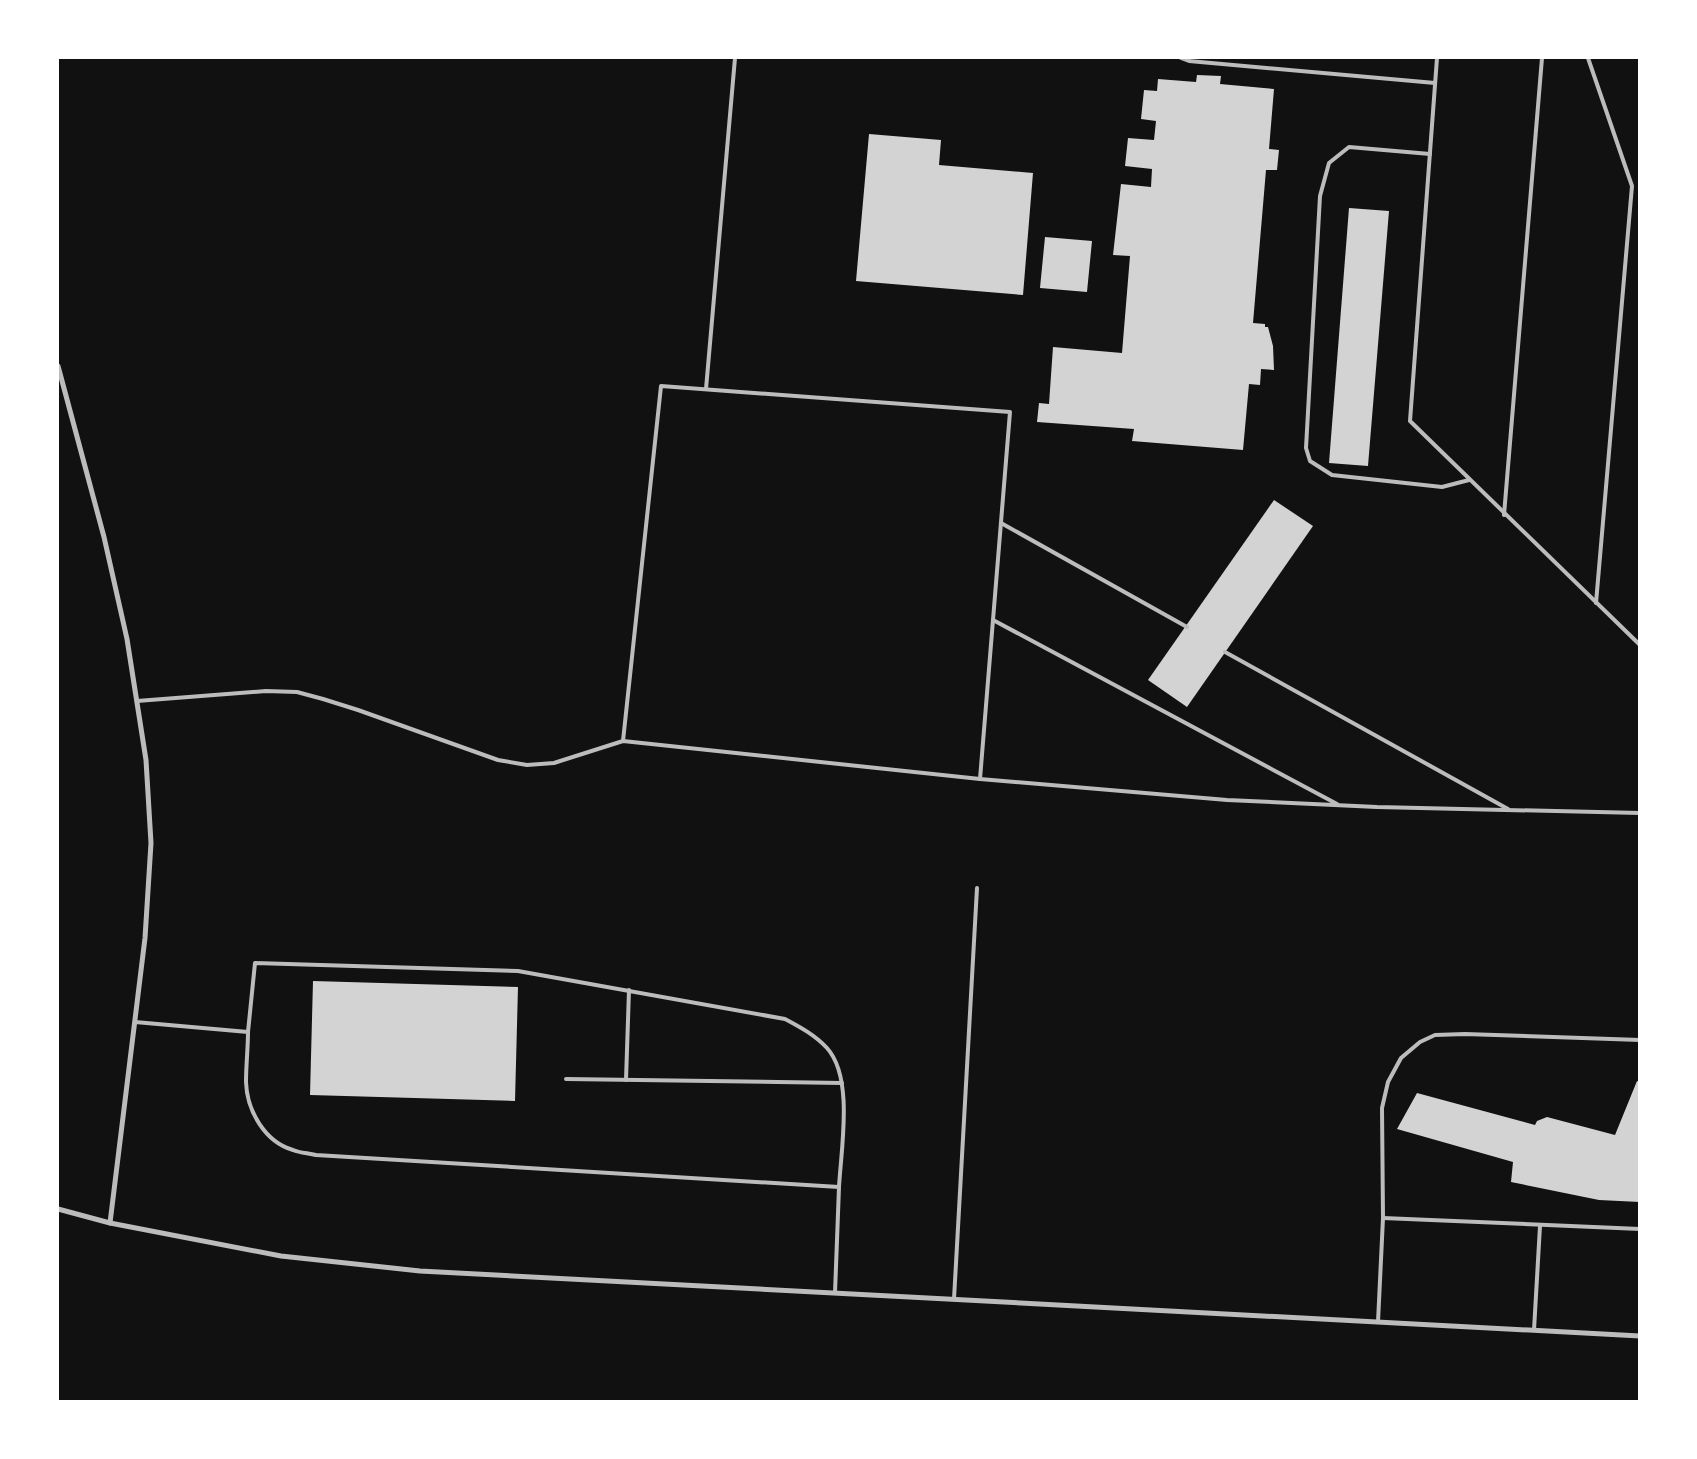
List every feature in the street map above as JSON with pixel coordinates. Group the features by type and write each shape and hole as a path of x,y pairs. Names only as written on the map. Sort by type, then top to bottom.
{"street":[{"path":"58,366 104,537 127,639 146,760 151,843 146,938 110,1223"},
{"path":"58,1209 110,1223 281,1256 420,1271 1640,1336"}],"lane":[{"path":"706,389 735,58"},
{"path":"1181,58 1189,61 1435,83"},
{"path":"1437,58 1410,421 1640,645"},
{"path":"1504,514 1542,58"},
{"path":"1588,58 1632,186 1596,603"},
{"path":"1430,154 1349,147 1329,162 1320,196 1306,448 1310,461 1332,474 1442,487 1469,480"},
{"path":"623,741 661,386 1010,412 980,779"},
{"path":"1001,522 1186,627"},
{"path":"993,620 1339,805"},
{"path":"1225,652 1510,810"},
{"path":"137,701 266,691 297,692 349,707 498,760 527,765 554,763 623,741 980,779 1227,800 1640,813"},
{"path":"954,1299 977,888"},
{"path":"835,1293 844,1098 840,1070 828,1048 810,1033 785,1019 518,971 255,963 248,1032 246,1084 251,1106 260,1126 273,1140 292,1150 316,1155 839,1187"},
{"path":"626,1080 629,990"},
{"path":"135,1022 248,1032"},
{"path":"1378,1322 1383,1218 1382,1108 1388,1082 1401,1058 1420,1042 1435,1036 1465,1034 1640,1040"},
{"path":"566,1079 842,1083"},
{"path":"1383,1218 1640,1230"},
{"path":"1534,1330 1540,1226"}],"building":[{"path":"1197,75 1221,76 1220,84 1274,89 1269,149 1279,150 1277,170 1266,170 1253,323 1265,324 1265,327 1268,327 1273,346 1274,370 1261,369 1260,385 1249,384 1243,450 1132,441 1134,429 1037,422 1039,403 1049,404 1053,347 1122,353 1130,256 1113,255 1121,184 1151,187 1152,169 1125,166 1128,138 1154,140 1156,121 1141,119 1144,90 1157,91 1158,79 1196,82"},
{"path":"869,134 941,140 939,165 1033,173 1023,295 856,281"},
{"path":"1349,208 1389,211 1368,466 1329,463"},
{"path":"1045,237 1092,241 1087,292 1040,288"},
{"path":"1274,500 1313,526 1187,707 1148,680"},
{"path":"313,981 518,987 515,1101 310,1095"},
{"path":"1637,1081 1640,1082 1640,1202 1599,1200 1511,1182 1513,1162 1397,1129 1417,1093 1535,1125 1537,1121 1547,1117 1615,1135"}]}
